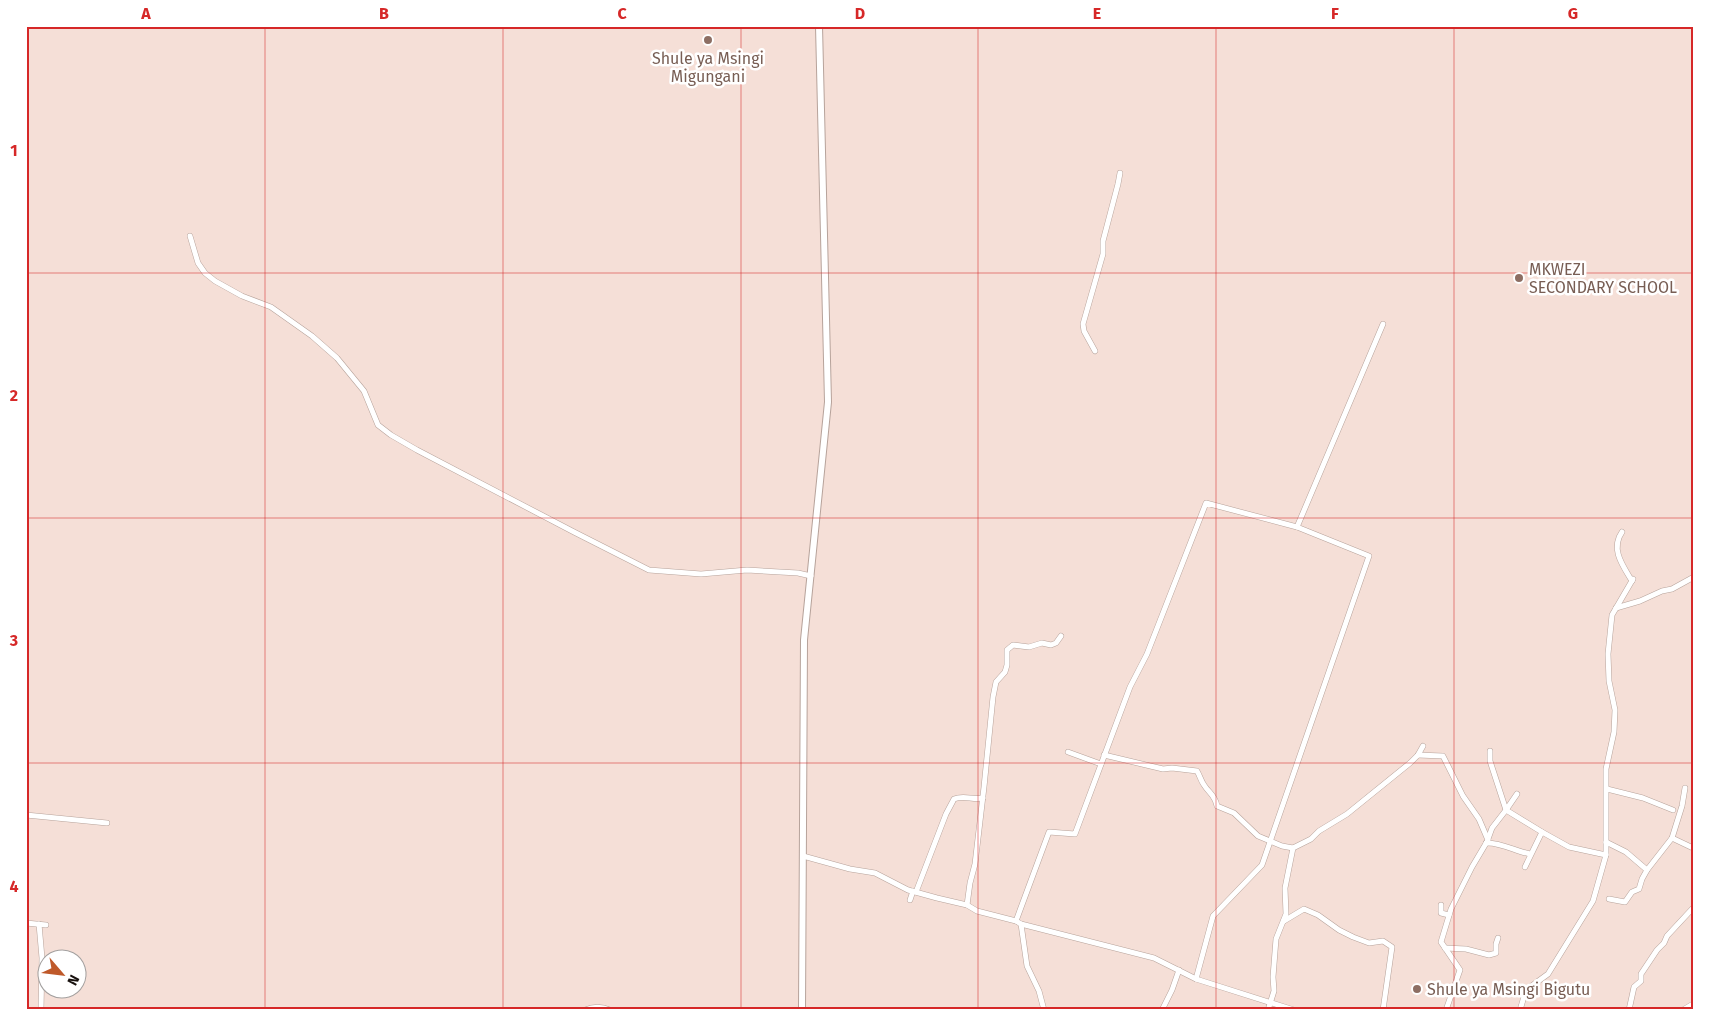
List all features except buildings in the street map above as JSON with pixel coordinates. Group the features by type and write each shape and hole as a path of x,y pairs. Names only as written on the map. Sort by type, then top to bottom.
{"main road":[{"path":"802,1010 804,640 812,576 828,402 819,26"}],"street":[{"path":"1095,351 1084,331 1083,324 1103,254 1103,241 1120,173"},
{"path":"190,236 198,263 205,273 215,281 242,296 271,308 312,336 337,358 364,391 378,425 392,436 417,450 649,570 701,574 747,570 798,573 812,576"},
{"path":"1296,527 1383,324"},
{"path":"1044,1010 1039,991 1027,966 1019,923 1049,832 1075,834 1130,687 1147,654 1206,503 1296,527 1369,556 1262,865 1213,916 1196,979"},
{"path":"1520,1010 1526,990 1548,974 1593,901 1606,856 1606,768 1614,732 1615,710 1609,681 1608,654 1612,614 1632,580 1618,554 1619,536 1622,532"},
{"path":"1616,608 1683,585 1692,578"},
{"path":"967,905 975,864 996,682 1005,672 1008,650 1013,645 1029,647 1042,643 1051,645 1056,643 1061,636"},
{"path":"1104,755 1164,770 1172,768 1197,771 1202,778 1204,786 1212,792 1217,806 1234,813 1258,836 1270,842 1292,848 1311,839 1319,831 1347,814 1418,755 1423,746"},
{"path":"1490,751 1490,761 1506,810 1568,847 1606,856"},
{"path":"1068,752 1101,764"},
{"path":"1418,755 1442,756 1462,796 1479,819 1487,841"},
{"path":"1607,788 1648,799 1673,810"},
{"path":"1609,899 1625,902 1632,892 1640,889 1642,879 1647,870 1672,838 1682,806 1685,788"},
{"path":"1446,1010 1460,970 1441,942 1449,915 1492,828 1517,794"},
{"path":"910,900 954,799 960,797 983,798"},
{"path":"26,815 107,822"},
{"path":"1525,867 1542,832"},
{"path":"1672,838 1693,848"},
{"path":"1487,841 1496,842 1515,851 1530,854"},
{"path":"1606,842 1626,852 1647,870"},
{"path":"1268,1010 1274,991 1273,977 1276,939 1286,914 1285,888 1292,848"},
{"path":"803,856 850,869 875,873 915,892 967,905 977,911 1154,958 1196,979 1294,1010"},
{"path":"1441,905 1441,913 1449,915"},
{"path":"1629,1010 1634,986 1641,981 1641,974 1656,950 1693,908"},
{"path":"1284,921 1304,909 1318,915 1339,930 1353,937 1369,943 1383,941 1392,947 1382,1010"},
{"path":"26,923 46,925"},
{"path":"39,924 42,958 42,1010"},
{"path":"1445,948 1490,954 1496,953 1498,938"},
{"path":"1162,1010 1179,970"},
{"path":"1683,1010 1693,1004"},
{"path":"585,1010 593,1007 602,1007 610,1010"}],"place":[{"name":"Shule ya Msingi Migungani","path":"708,40"},
{"name":"MKWEZI SECONDARY SCHOOL","path":"1519,278"},
{"name":"Shule ya Msingi Bigutu","path":"1417,989"}]}
